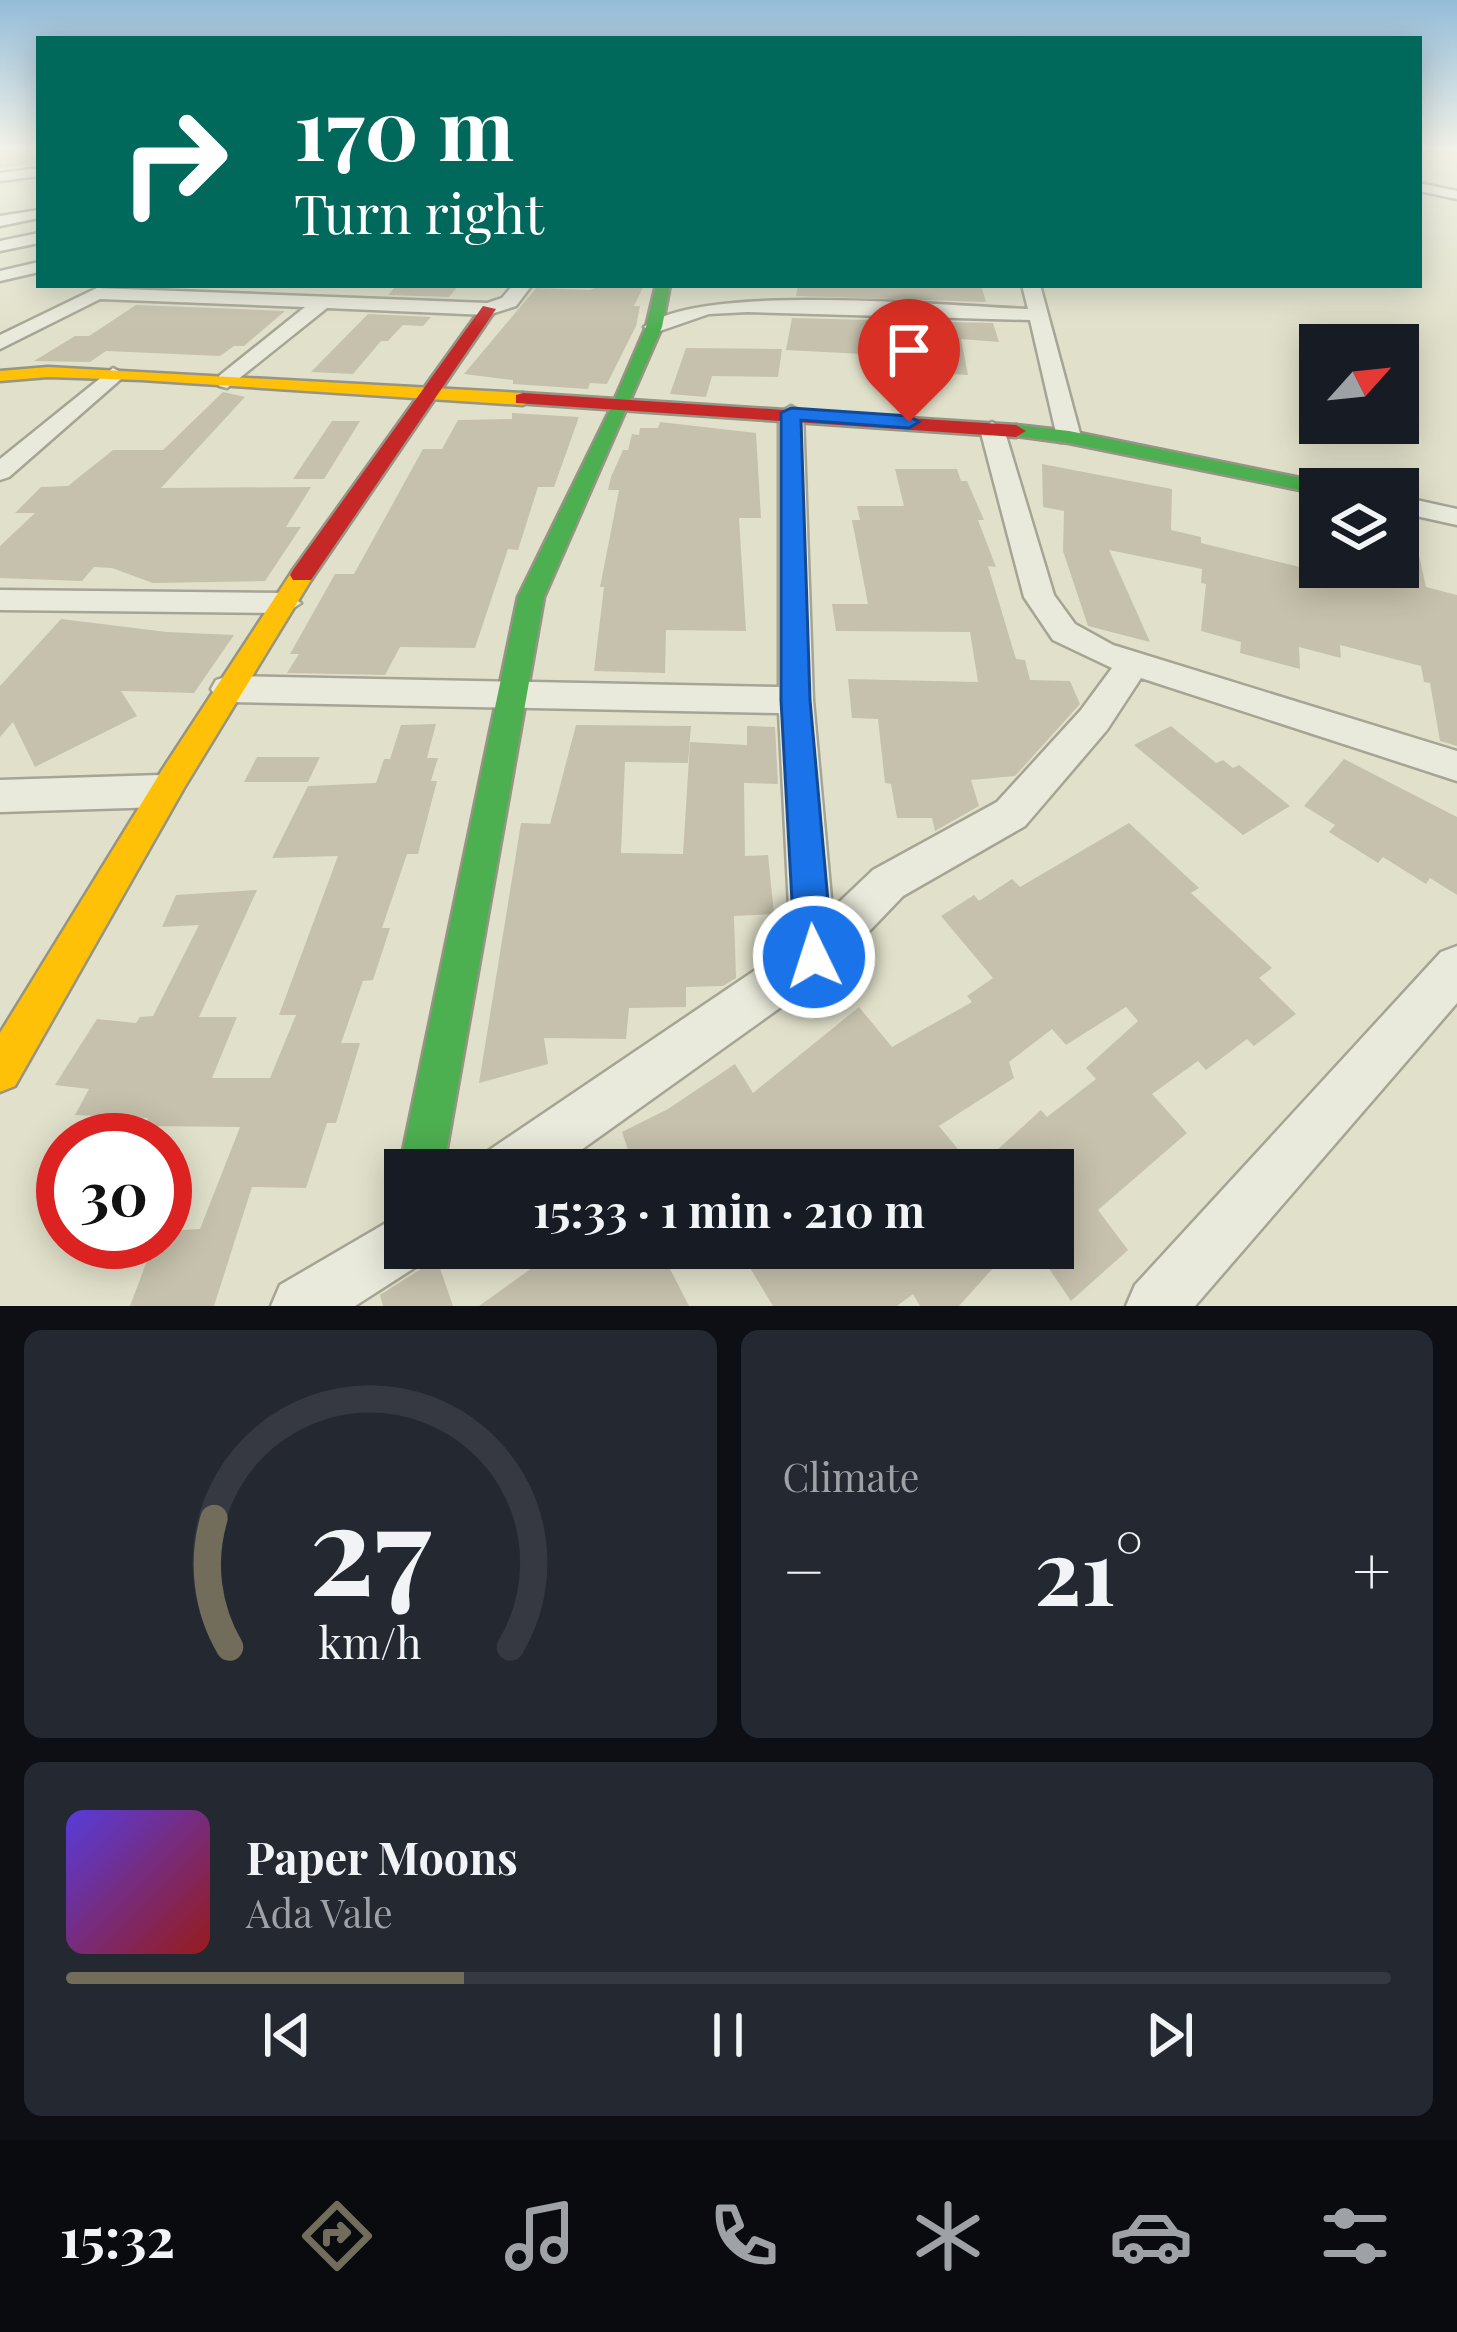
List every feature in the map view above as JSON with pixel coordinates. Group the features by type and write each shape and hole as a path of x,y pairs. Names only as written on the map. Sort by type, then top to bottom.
{"street":[{"path":"0,221 36,216"},
{"path":"0,246 36,239"},
{"path":"0,276 36,268"},
{"path":"0,343 31,317 97,289 488,309 509,302 521,288"},
{"path":"425,1149 531,597 620,408 654,328 662,288"},
{"path":"1032,288 1069,437"},
{"path":"227,381 322,303"},
{"path":"654,328 707,308 748,305 1039,315"},
{"path":"0,1071 161,790 425,393 488,309"},
{"path":"0,472 113,374"},
{"path":"0,376 113,374 992,429 1069,437 1299,484"},
{"path":"791,413 796,700 814,957"},
{"path":"992,429 1040,597 1064,632 1133,664 1457,766"},
{"path":"1419,509 1457,517"},
{"path":"0,600 286,603"},
{"path":"537,1149 814,957 888,883 1011,814 1094,720 1133,664"},
{"path":"228,689 796,700"},
{"path":"0,796 161,790"},
{"path":"1156,1306 1457,968"},
{"path":"302,1306 384,1253"}],"building":[{"path":"394,288 456,288 449,297 388,295"},
{"path":"536,288 643,288 634,306 640,306 636,326 607,384 590,383 588,389 513,384 513,380 464,374"},
{"path":"797,288 982,288 986,302 796,296"},
{"path":"136,305 285,311 244,346 234,346 220,356 106,351 90,362 34,361 75,336 89,336"},
{"path":"368,314 431,317 423,326 403,325 388,341 381,341 353,374 311,372"},
{"path":"792,318 993,323 999,342 961,339 968,375 901,371 901,356 786,350"},
{"path":"686,348 782,349 778,377 712,376 706,397 670,394"},
{"path":"223,392 245,397 161,488 311,487 286,527 301,527 265,581 153,583 112,568 94,567 82,581 0,578 0,546 35,513 15,513 41,487 68,486 113,450 163,450"},
{"path":"512,413 579,417 554,487 538,487 518,550 508,549 475,648 400,647 385,675 287,673 299,654 290,654 335,574 354,574 423,449 442,449 458,420 512,419"},
{"path":"332,421 360,421 324,479 293,479"},
{"path":"660,422 756,433 761,518 739,518 746,631 666,630 665,673 594,671 604,587 600,587 619,490 608,490 611,477 632,434 639,435 640,428 658,428"},
{"path":"1042,464 1172,489 1171,530 1201,537 1201,543 1299,567 1299,588 1419,588 1419,555 1426,587 1457,595 1457,746 1440,741 1430,683 1424,682 1421,666 1340,645 1341,658 1299,647 1300,669 1240,653 1241,642 1201,631 1206,584 1201,583 1202,569 1109,550 1150,642 1088,626 1063,551 1064,511 1043,507"},
{"path":"895,469 957,469 961,481 967,481 984,520 978,520 996,567 988,566 1016,659 1025,660 1030,680 1070,681 1080,704 1015,776 971,780 979,806 935,831 932,818 897,818 891,784 885,783 878,719 852,718 848,679 978,682 970,632 836,631 832,604 868,604 852,520 860,520 857,506 904,506"},
{"path":"61,619 234,635 194,693 121,691 137,716 35,767 13,722 0,737 0,686"},
{"path":"436,724 427,758 438,758 431,781 437,781 418,854 407,854 382,928 390,928 373,980 363,981 341,1043 360,1043 336,1123 327,1123 306,1188 252,1187 214,1306 130,1306 144,1269 192,1269 192,1229 200,1229 240,1127 192,1126 192,1113 76,1113 89,1089 55,1085 97,1019 136,1023 140,1017 153,1016 199,925 162,927 176,895 257,890 199,1017 237,1017 212,1078 270,1078 296,1015 279,1015 338,856 272,858 308,786 376,783 401,725"},
{"path":"576,725 691,726 688,763 625,762 621,853 683,854 690,742 747,745 747,726 775,727 778,784 744,783 745,856 768,855 774,914 734,916 736,978 723,986 686,987 686,1007 629,1008 626,1039 544,1038 548,1064 479,1083 521,823 550,824"},
{"path":"1171,726 1216,763 1239,765 1290,806 1243,835 1134,745"},
{"path":"257,757 320,757 308,782 244,782"},
{"path":"1344,759 1457,817 1457,895 1430,878 1426,884 1383,857 1378,863 1329,832 1335,825 1304,806"},
{"path":"1129,823 1199,888 1191,893 1272,968 1259,978 1296,1014 1254,1046 1247,1039 1206,1070 1198,1061 1152,1094 1187,1133 1098,1210 1128,1250 1071,1301 1049,1269 1074,1269 1074,1149 998,1149 1041,1110 1047,1117 1096,1079 1086,1068 1138,1021 1126,1007 1066,1045 1052,1029 1009,1062 1014,1078 939,1126 958,1149 628,1149 622,1132 668,1109 735,1064 753,1093 859,1007 892,1047 972,1002 967,996 993,978 941,916 974,895 979,901 1012,879 1020,887"},
{"path":"421,1269 440,1269 453,1306 383,1306 380,1295"},
{"path":"531,1269 670,1269 689,1306 479,1306"},
{"path":"751,1269 992,1269 959,1306 920,1306 913,1294 897,1306 773,1306"}],"traffic: fast":[{"path":"425,1149 531,597 620,408 654,327 662,288"},
{"path":"1016,431 1069,437 1299,484"}],"traffic: slow":[{"path":"0,376 48,372 141,375 523,399"},
{"path":"0,1071 173,779 302,575"}],"traffic: jam":[{"path":"302,575 488,309"},
{"path":"523,399 1016,431"}],"route":[{"path":"814,957 796,700 791,413 909,422"}]}
